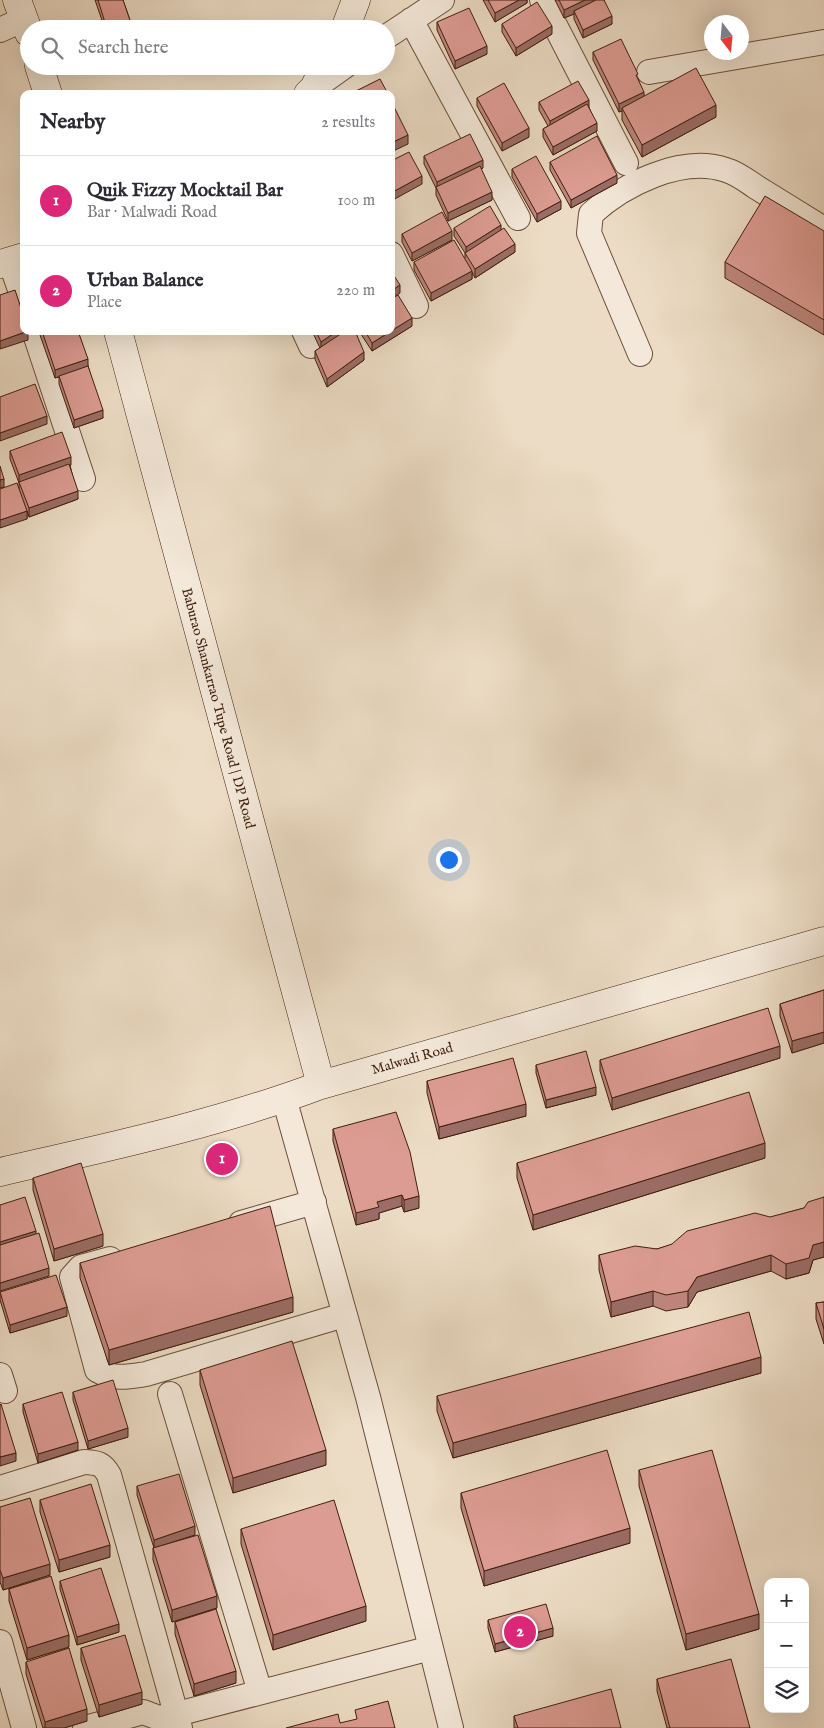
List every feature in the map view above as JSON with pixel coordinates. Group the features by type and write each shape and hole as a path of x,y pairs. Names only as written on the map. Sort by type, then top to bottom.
{"street":[{"path":"348,20 356,0"},
{"path":"395,31 442,0"},
{"path":"542,0 626,163"},
{"path":"411,20 518,218"},
{"path":"650,72 824,42"},
{"path":"42,75 47,90"},
{"path":"316,85 331,75"},
{"path":"640,354 589,233 591,214 604,202 644,180 682,167 707,165 728,170 824,229"},
{"path":"11,261 20,289"},
{"path":"395,262 416,306"},
{"path":"35,335 84,479"},
{"name":"Baburao Shankarrao Tupe Road | DP Road","path":"119,335 320,1085"},
{"name":"Malwadi Road","path":"0,1172 150,1137 284,1098 320,1085 824,941"},
{"path":"284,1098 368,1397 451,1728"},
{"path":"216,1230 314,1202"},
{"path":"132,1253 81,1268 72,1277 97,1370 106,1375 122,1378 146,1374 344,1315"},
{"path":"170,1394 260,1692"},
{"path":"0,1488 84,1462 97,1463 104,1467 109,1475 167,1722"},
{"path":"0,1642 24,1728"},
{"path":"85,1728 143,1712 167,1722 260,1692 431,1648"}],"building":[{"path":"98,0 123,0 130,20 104,20"},
{"path":"488,0 519,0 495,13"},
{"path":"559,0 585,0 564,10"},
{"path":"596,0 604,0 612,16 583,30 574,11"},
{"path":"537,2 552,26 516,48 502,24"},
{"path":"469,8 487,46 455,61 437,22"},
{"path":"621,39 638,74 636,75 644,92 619,104 593,52"},
{"path":"696,68 716,105 642,145 622,108"},
{"path":"380,79 386,90 358,90"},
{"path":"578,81 589,100 550,121 539,102"},
{"path":"504,83 529,128 502,143 477,98"},
{"path":"587,104 597,123 553,147 543,129"},
{"path":"395,109 408,135 395,141"},
{"path":"470,134 483,160 437,182 424,156"},
{"path":"597,136 617,175 571,200 550,162"},
{"path":"409,152 422,176 395,191 395,159"},
{"path":"536,156 561,201 537,214 512,169"},
{"path":"480,166 492,192 448,213 436,187"},
{"path":"765,196 824,231 824,320 725,262"},
{"path":"490,206 501,225 466,247 454,228"},
{"path":"442,212 452,231 412,253 402,234"},
{"path":"504,228 515,244 475,269 465,253"},
{"path":"454,240 472,271 431,293 414,262"},
{"path":"395,277 400,285 395,288"},
{"path":"15,290 20,305 20,334 0,341 0,295"},
{"path":"398,295 412,318 395,329 395,297"},
{"path":"43,335 79,335 88,359 55,370"},
{"path":"318,335 331,335 321,342"},
{"path":"339,335 357,335 364,352 327,379 315,351"},
{"path":"367,335 385,335 372,343"},
{"path":"88,366 103,410 74,420 59,376"},
{"path":"35,384 47,416 0,433 0,397"},
{"path":"62,432 71,457 19,475 10,451"},
{"path":"69,464 78,491 29,508 19,482"},
{"path":"0,466 4,479 0,480"},
{"path":"17,483 27,511 0,520 0,489"},
{"path":"824,990 824,1032 792,1041 780,1004"},
{"path":"768,1008 780,1046 612,1098 600,1060"},
{"path":"586,1051 596,1087 546,1100 536,1065"},
{"path":"513,1058 526,1104 439,1127 427,1081"},
{"path":"749,1092 765,1143 533,1215 517,1163"},
{"path":"396,1112 410,1152 419,1196 404,1200 402,1195 377,1202 379,1207 356,1213 333,1129"},
{"path":"81,1163 103,1234 54,1249 33,1178"},
{"path":"25,1197 36,1231 0,1242 0,1205"},
{"path":"824,1197 824,1242 813,1245 809,1258 786,1264 771,1255 697,1277 688,1291 666,1295 653,1291 611,1302 599,1255 635,1246 657,1249 672,1244 687,1231 755,1213 770,1217 804,1208 808,1202"},
{"path":"270,1206 293,1297 109,1350 80,1263"},
{"path":"39,1233 49,1268 0,1283 0,1245"},
{"path":"56,1275 67,1307 10,1325 0,1292"},
{"path":"824,1302 824,1329 816,1303"},
{"path":"749,1312 761,1357 453,1443 437,1396"},
{"path":"292,1341 326,1450 233,1478 200,1370"},
{"path":"113,1380 128,1428 88,1441 73,1392"},
{"path":"62,1392 78,1442 38,1454 23,1404"},
{"path":"0,1405 16,1453 0,1457"},
{"path":"607,1450 630,1528 484,1571 461,1493"},
{"path":"712,1450 759,1614 686,1634 639,1470"},
{"path":"179,1474 195,1526 154,1540 137,1486"},
{"path":"91,1484 110,1545 59,1560 40,1500"},
{"path":"30,1498 50,1564 3,1578 0,1570 0,1507"},
{"path":"334,1500 366,1606 273,1635 241,1529"},
{"path":"198,1535 217,1596 172,1610 153,1548"},
{"path":"101,1568 119,1624 77,1637 60,1581"},
{"path":"51,1576 69,1635 27,1648 9,1589"},
{"path":"546,1604 553,1628 495,1644 488,1620"},
{"path":"216,1609 236,1671 194,1684 175,1622"},
{"path":"125,1635 142,1692 99,1705 81,1648"},
{"path":"69,1648 87,1709 45,1722 26,1662"},
{"path":"731,1659 750,1728 670,1728 657,1679"},
{"path":"611,1689 621,1728 518,1728 514,1716"},
{"path":"388,1701 395,1728 286,1728 338,1714 340,1723 357,1719 355,1710"}],"place":[{"name":"Quik Fizzy Mocktail Bar","path":"222,1159"},
{"name":"Urban Balance","path":"520,1632"}]}
